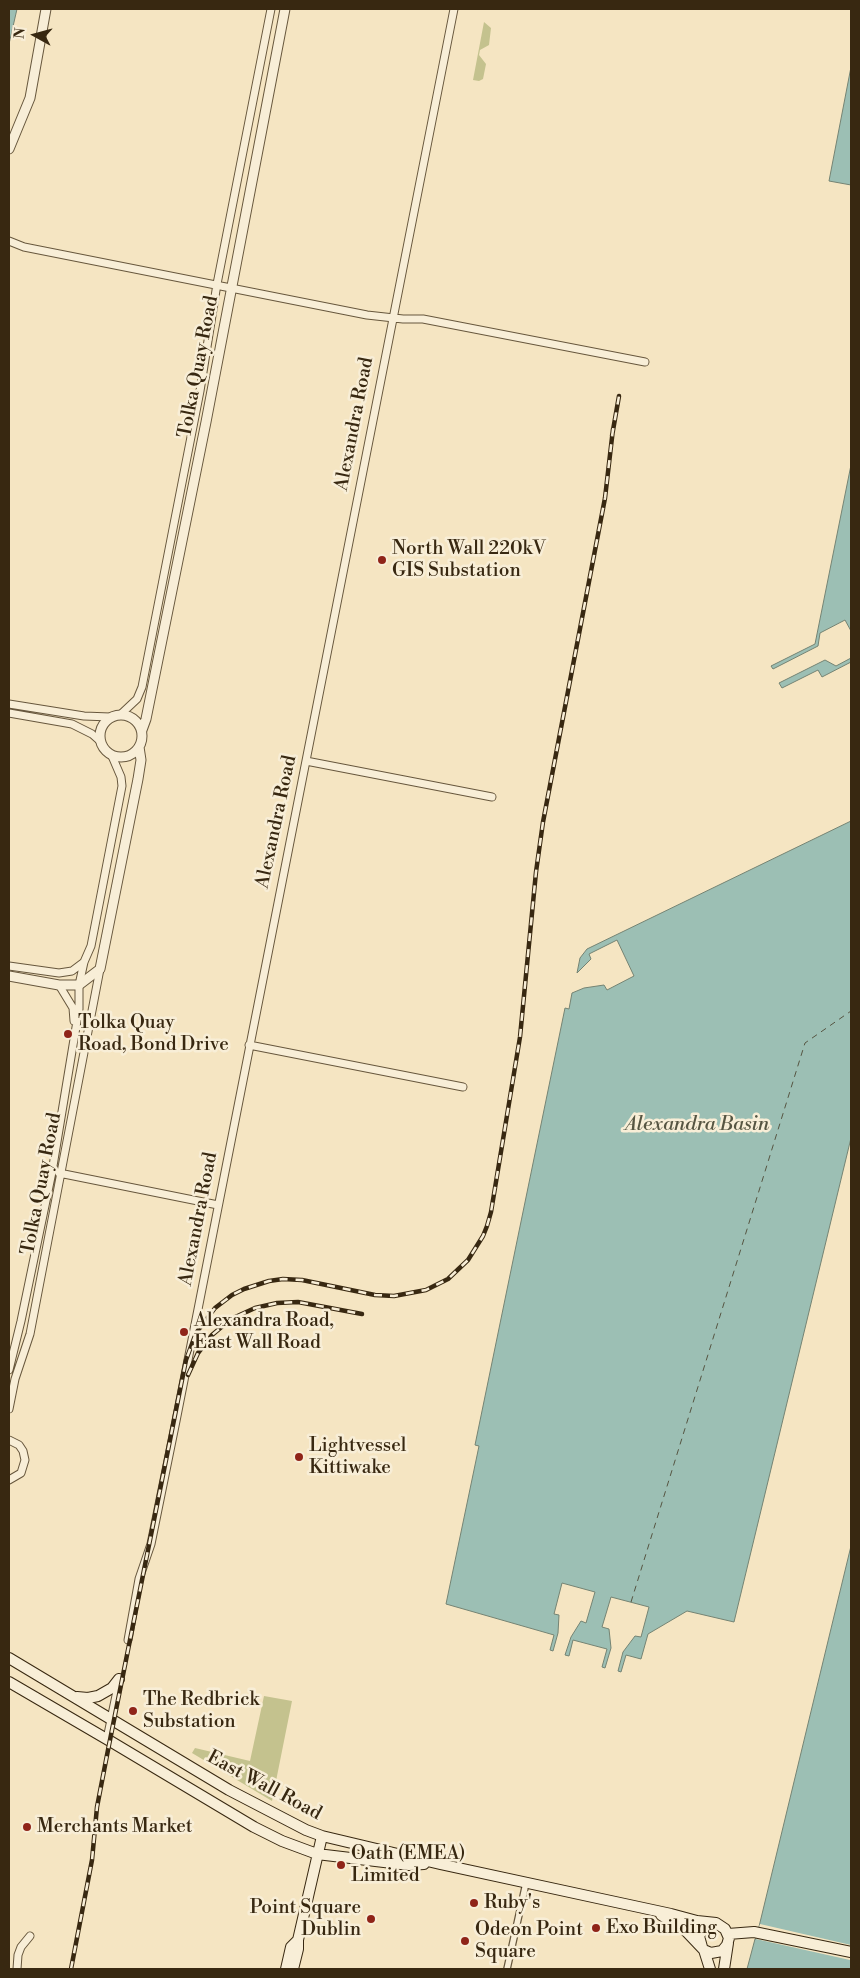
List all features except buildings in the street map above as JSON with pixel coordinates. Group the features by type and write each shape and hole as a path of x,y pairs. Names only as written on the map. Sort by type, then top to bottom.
{"main road":[{"name":"East Wall Road","path":"9,1658 229,1790 301,1828 322,1836 697,1921 716,1923"},
{"path":"73,1696 81,1698 98,1696 112,1688 119,1679"},
{"name":"East Wall Road","path":"9,1682 254,1827 282,1841 317,1854 409,1865 440,1864"},
{"path":"294,1969 298,1940 322,1836"},
{"name":"East Wall Road","path":"647,1909 678,1924 703,1948"},
{"path":"710,1969 699,1936 702,1929 708,1924 716,1923 723,1926 728,1938 724,1969"},
{"path":"728,1938 754,1932 851,1952"},
{"path":"703,1948 711,1953 719,1952 725,1948 728,1938"},
{"path":"286,1969 291,1948 298,1940"}],"street":[{"path":"9,149 30,98 46,9"},
{"name":"Tolka Quay Road","path":"115,716 137,699 142,687 200,391 217,284 272,9"},
{"name":"Tolka Quay Road","path":"142,730 146,718 285,9"},
{"name":"Alexandra Road","path":"128,1640 139,1579 151,1544 454,9"},
{"path":"9,242 24,247 367,314 393,318 423,319 645,362"},
{"path":"9,704 84,716 132,718 142,730 142,740 139,747 130,755 112,756 106,752 100,742 82,728 72,724 9,713"},
{"path":"100,742 102,726 115,716"},
{"name":"Tolka Quay Road","path":"9,1409 15,1379 30,1334 62,1174 84,1051 138,779 141,760 139,747"},
{"name":"Tolka Quay Road","path":"9,1370 52,1172 79,1009 79,984 84,962 91,946 122,786 122,777 112,756"},
{"path":"306,761 492,797"},
{"path":"9,966 60,973 72,971 84,962"},
{"path":"9,976 59,986 79,984 100,970"},
{"path":"59,986 72,1008 75,1027"},
{"path":"249,1045 463,1087"},
{"path":"72,1049 84,1051"},
{"path":"52,1172 218,1205"},
{"path":"9,1431 10,1440 23,1451 25,1460 21,1473 9,1480"},
{"path":"107,1739 119,1679"},
{"path":"506,1969 526,1883"},
{"path":"17,1969 18,1955 30,1936"}],"shaded area":[{"path":"484,22 491,28 489,45 480,50 479,55 486,64 483,79 479,81 473,80"},
{"path":"264,1696 292,1701 272,1801 192,1753 195,1748 250,1761"}],"water":[{"path":"9,9 17,9 9,44"},
{"path":"851,67 851,185 829,181"},
{"path":"851,465 851,631 845,620 820,633 818,646 773,669 771,666 815,644"},
{"path":"851,658 851,662 822,677 818,670 782,688 779,683 825,660 836,666"},
{"name":"Alexandra Basin","path":"851,821 851,1138 734,1622 687,1611 648,1634 641,1659 626,1655 621,1672 618,1671 623,1652 635,1636 641,1637 649,1607 611,1597 602,1627 609,1629 611,1648 605,1668 602,1667 607,1649 573,1640 569,1656 565,1655 571,1637 581,1621 586,1623 595,1592 562,1583 554,1614 559,1615 558,1633 553,1651 550,1650 554,1635 446,1604 479,1446 475,1445 565,1008 569,1009 572,993 584,988 604,985 607,990 634,976 617,940 589,954 591,959 577,973 580,958 587,949"},
{"path":"851,1546 851,1969 747,1969 756,1939"}],"pier":[{"path":"760,1924 851,1945 851,1965 850,1960 756,1939"}],"ferry route":[{"path":"631,1602 805,1043 851,1011"}],"railway":[{"path":"612,436 619,396"},
{"path":"71,1969 92,1860 97,1807 108,1750 186,1360 196,1333 215,1308 232,1295 269,1281 283,1279 302,1280 375,1295 394,1296 426,1290 448,1279 468,1260 487,1226 491,1212 520,1037 536,872 543,822 605,498 613,429"},
{"path":"188,1375 198,1353 212,1335 231,1319 255,1308 277,1303 298,1302 362,1314"}],"place":[{"name":"North Wall 220kV GIS Substation","path":"382,560"},
{"name":"Tolka Quay Road, Bond Drive","path":"68,1034"},
{"name":"Alexandra Road, East Wall Road","path":"184,1332"},
{"name":"Lightvessel Kittiwake","path":"299,1457"},
{"name":"The Redbrick Substation","path":"133,1711"},
{"name":"Merchants Market","path":"27,1827"},
{"name":"Oath (EMEA) Limited","path":"341,1865"},
{"name":"Ruby's","path":"474,1903"},
{"name":"Point Square Dublin","path":"371,1919"},
{"name":"Exo Building","path":"596,1928"},
{"name":"Odeon Point Square","path":"465,1941"}]}
